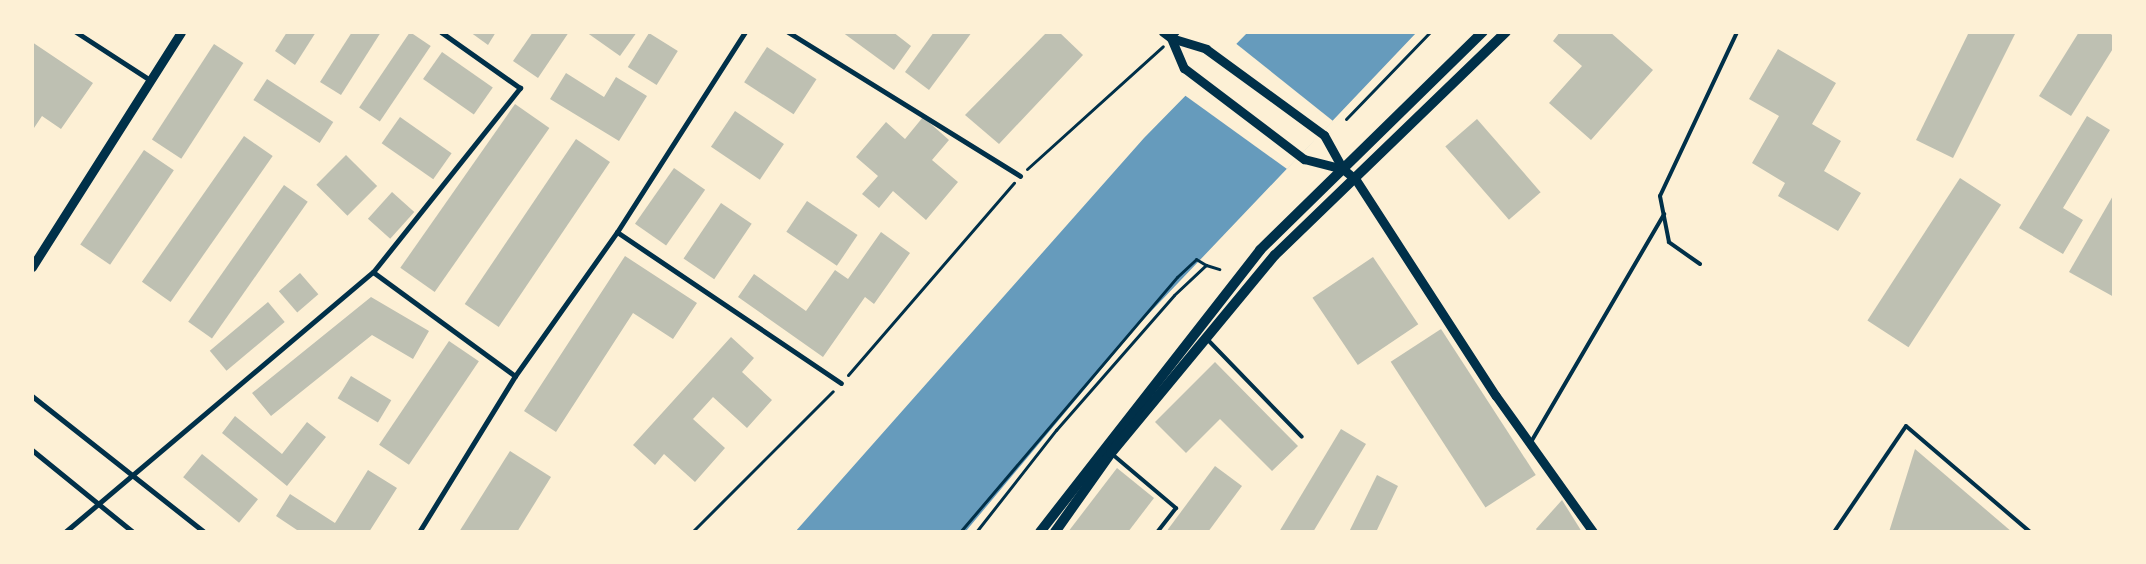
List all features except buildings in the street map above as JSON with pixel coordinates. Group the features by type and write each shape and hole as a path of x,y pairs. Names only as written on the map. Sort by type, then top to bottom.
{"main road":[{"path":"1040,532 1260,250 1483,32"},
{"path":"1054,532 1111,453 1276,255 1356,180 1506,32"}],"street":[{"path":"76,32 150,80"},
{"path":"32,267 181,32"},
{"path":"65,532 372,272 520,88 441,32"},
{"path":"418,532 515,376 617,232 744,32"},
{"path":"788,32 1020,176"},
{"path":"1163,32 1206,49 1324,134 1343,169 1356,180 1530,444 1593,532"},
{"path":"1174,35 1184,68 1304,159 1343,169"},
{"path":"617,232 841,384"},
{"path":"372,272 515,376"},
{"path":"32,396 204,532"},
{"path":"32,450 133,532"}],"lane":[{"path":"1700,264 1669,242 1660,196 1737,32"},
{"path":"1530,444 1664,214"},
{"path":"1205,338 1302,437"},
{"path":"1834,532 1906,426 2030,532"},
{"path":"1111,453 1176,508 1158,532"}],"path":[{"path":"1346,119 1430,32"},
{"path":"692,532 841,384 1020,176 1174,35"},
{"path":"960,532 1177,277 1196,259 1206,265 1219,269"},
{"path":"976,532 1056,430 1174,295 1206,265"}],"water":[{"path":"1247,33 1416,33 1139,324 966,531 795,532 1144,138"}],"pier":[{"path":"1234,42 1333,121 1287,169 1183,94"}]}
